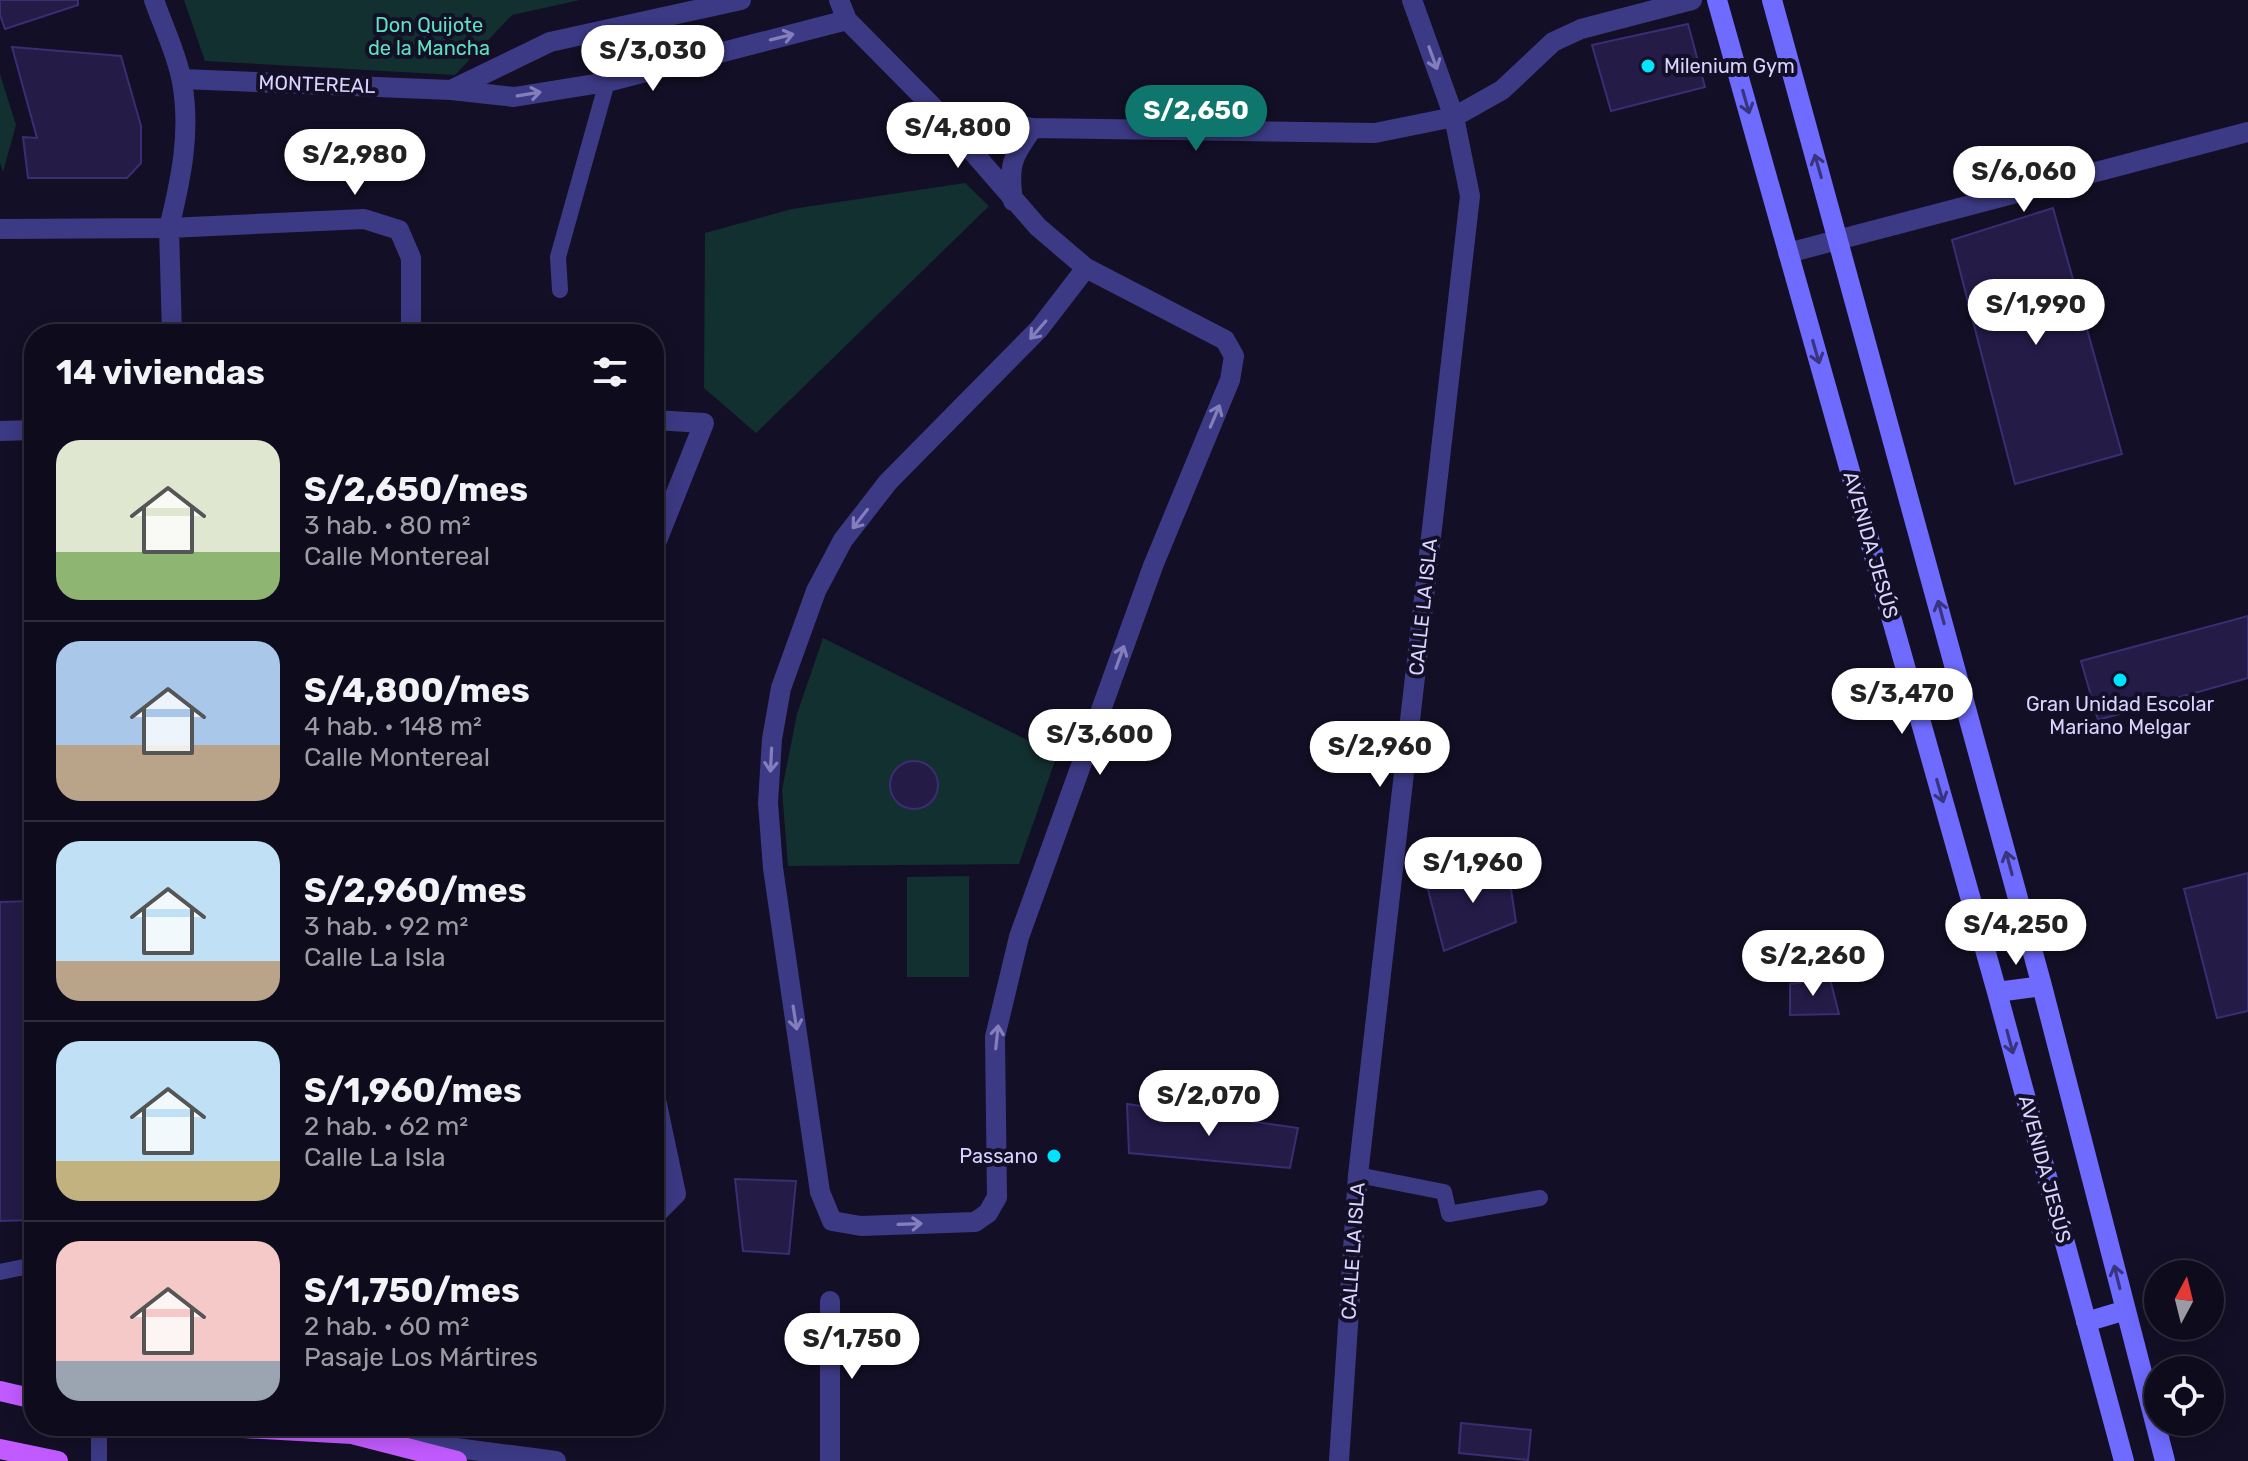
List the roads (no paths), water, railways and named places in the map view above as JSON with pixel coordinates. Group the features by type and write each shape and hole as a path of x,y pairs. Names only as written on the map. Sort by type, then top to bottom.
{"main road":[{"name":"AVENIDA JESÚS","path":"1717,0 1997,992 2124,1461"},
{"path":"1772,0 2042,986 2165,1461"},
{"path":"1997,992 2042,986"},
{"path":"2086,1322 2126,1310"},
{"path":"0,1391 24,1397"},
{"path":"372,1436 457,1461"},
{"path":"0,1449 58,1461"}],"street":[{"path":"154,0 182,79 187,123 183,170 169,228 172,324"},
{"name":"MONTEREAL","path":"451,90 550,42 741,0"},
{"path":"839,0 847,20 937,111 1038,227 1086,268 1225,340 1234,356 1230,380 1153,566 1019,937 995,1037 997,1197 988,1213 975,1222 861,1226 832,1221 820,1192 773,868 768,803 772,739 781,688 816,591 843,540 888,482 1039,329 1086,268"},
{"name":"CALLE LA ISLA","path":"1339,1461 1358,1175 1470,196 1454,117 1412,0"},
{"path":"937,111 1033,128 1375,133 1454,117 1502,90 1553,42 1581,29 1692,0"},
{"name":"MONTEREAL","path":"182,79 451,90 514,97 607,82 847,20"},
{"path":"1013,201 1009,176 1011,163 1033,128"},
{"path":"1788,253 2248,132"},
{"path":"0,229 169,228 364,219 399,230 411,258 411,324"},
{"path":"664,421 704,423 664,523"},
{"path":"0,431 24,430"},
{"path":"664,1137 676,1194 664,1206"},
{"path":"830,1301 830,1461"},
{"path":"391,1436 556,1461"}],"lane":[{"path":"560,290 558,257 607,82"},
{"path":"1358,1175 1444,1192 1449,1214 1540,1198"},
{"path":"0,1272 24,1267"},
{"path":"99,1436 99,1461"}],"place":[{"name":"Milenium Gym","path":"1648,66"},
{"name":"Gran Unidad Escolar Mariano Melgar","path":"2120,680"},
{"name":"Passano","path":"1054,1156"}],"park label":[{"name":"Don Quijote de la Mancha","path":"429,36"}]}
